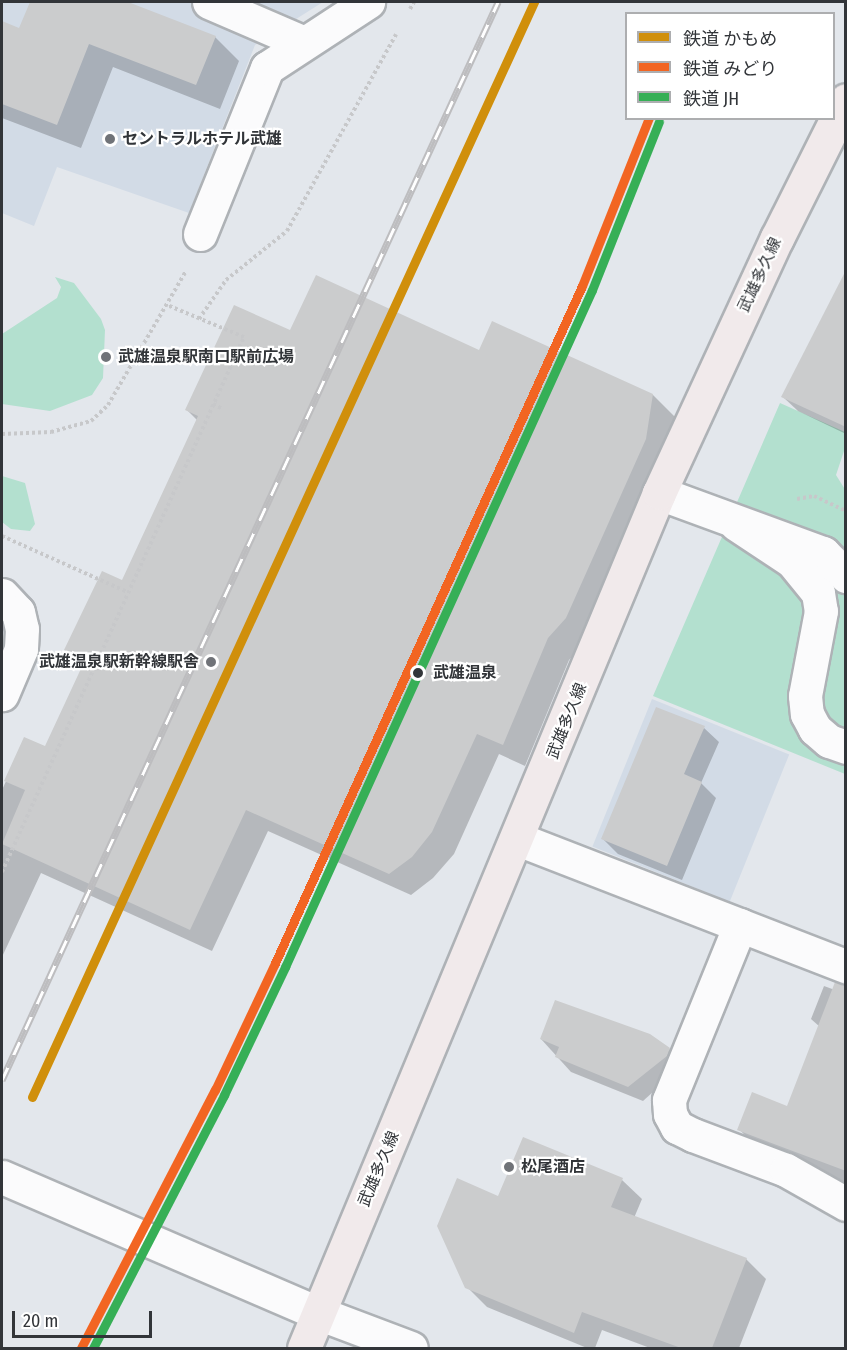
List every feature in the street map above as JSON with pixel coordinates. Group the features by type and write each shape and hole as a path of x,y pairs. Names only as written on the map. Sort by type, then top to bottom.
{"main road":[{"name":"武雄多久線","path":"304,1348 518,839 659,493 777,238 846,100"}],"street":[{"path":"208,2 304,43"},
{"path":"200,234 267,68 368,2"},
{"path":"659,493 736,524 823,553 846,576"},
{"path":"736,524 792,561 818,593 821,611 805,696 807,714 815,729 829,741 846,747"},
{"path":"2,595 18,612 22,629 21,649 2,694"},
{"path":"518,839 846,966"},
{"path":"740,925 669,1100 670,1114 677,1126 685,1131 786,1170 846,1204"},
{"path":"2,1177 318,1313 411,1348"}],"path":[{"path":"404,20 414,2"},
{"path":"199,319 226,280 287,231 399,30"},
{"path":"2,434 51,432 91,421 108,405 184,276 200,234"},
{"path":"2,872 244,337 167,305"},
{"path":"213,404 223,409"},
{"path":"2,536 127,592"}],"shaded area":[{"name":"セントラルホテル武雄","path":"2,2 323,2 255,45 189,213 57,167 34,226 2,213"},
{"path":"652,699 789,754 730,902 592,846"}],"green space":[{"path":"55,277 74,283 101,319 105,330 103,378 92,395 50,411 2,404 2,334 57,298 61,287"},
{"path":"780,403 845,432 844,451 836,475 846,491 845,774 653,696"},
{"path":"2,476 25,483 35,524 30,531 11,529 2,522"}],"building":[{"path":"30,2 128,2 216,36 196,85 89,44 57,125 2,104 2,21 19,28"},
{"path":"846,270 846,427 781,397"},
{"path":"316,275 479,350 492,321 653,394 646,439 566,618 548,638 503,745 477,734 432,832 412,857 389,874 246,810 190,930 2,844 25,790 4,781 24,737 45,746 85,660 64,650 102,571 122,580 198,416 185,410 234,305 290,330"},
{"path":"656,707 705,726 684,774 702,782 667,866 601,839"},
{"path":"835,982 846,984 846,1171 737,1130 752,1092 787,1106"},
{"path":"555,1000 650,1034 670,1048 667,1056 628,1087 555,1057 559,1047 540,1039"},
{"path":"523,1137 623,1178 611,1207 747,1258 712,1348 681,1348 582,1312 574,1333 465,1288 437,1226 457,1178 498,1196"}],"railway":[{"path":"2,1080 498,2"}],"rail line":[{"name":"かもめ","path":"32,1097 534,2"},
{"name":"みどり","path":"81,1348 215,1090 275,963 582,286 648,120"},
{"name":"JH","path":"93,1348 224,1095 285,967 592,290 659,122"}],"place":[{"name":"セントラルホテル武雄","path":"110,139"},
{"name":"武雄温泉駅南口駅前広場","path":"106,357"},
{"name":"武雄温泉駅新幹線駅舎","path":"211,662"},
{"name":"武雄温泉","path":"418,673"},
{"name":"松尾酒店","path":"509,1167"}]}
